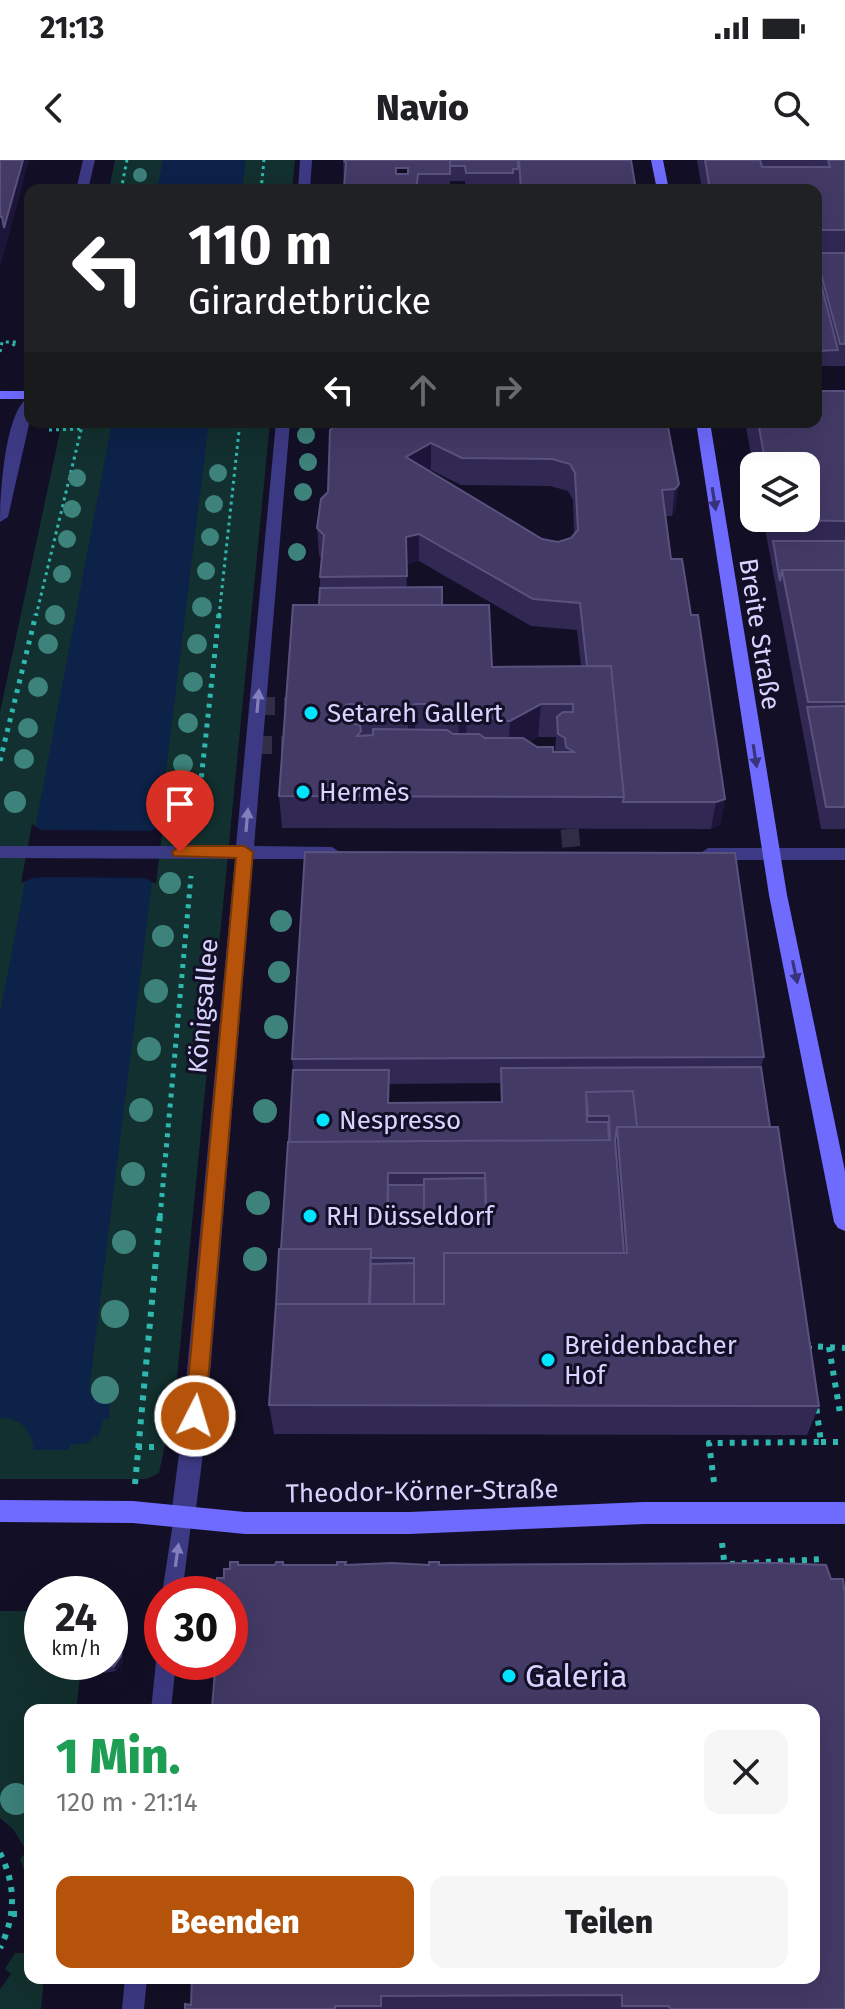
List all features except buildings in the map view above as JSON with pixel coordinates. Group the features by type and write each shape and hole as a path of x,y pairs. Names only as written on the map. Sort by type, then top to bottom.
{"main road":[{"path":"657,160 662,184"},
{"path":"0,395 24,397"},
{"name":"Breite Straße","path":"704,428 771,854 845,1222"},
{"name":"Theodor-Körner-Straße","path":"0,1511 133,1512 245,1523 409,1523 644,1513 845,1513"}],"street":[{"path":"83,184 89,160"},
{"path":"304,184 306,160"},
{"path":"0,517 24,415"},
{"name":"Königsallee","path":"183,1516 198,1386 282,428"},
{"path":"4,852 352,853"},
{"path":"694,854 845,854"}],"lane":[{"name":"Königsallee","path":"175,1576 183,1516"},
{"path":"162,1704 164,1680"},
{"path":"133,2009 135,1984"}],"path":[{"path":"122,184 127,160"},
{"path":"262,184 264,160"},
{"path":"0,352 2,342 17,345"},
{"path":"0,761 82,428"},
{"path":"133,1512 186,852 239,428"},
{"path":"810,1360 809,1346 845,1348"},
{"path":"829,1347 840,1413"},
{"path":"816,1401 821,1442"},
{"path":"709,1443 845,1442"},
{"path":"770,1572 725,1565 825,1559"},
{"path":"0,1853 8,1867 13,1890 12,1914 0,1948"},
{"path":"12,1914 24,1914"}],"green space":[{"path":"115,160 295,160 293,184 110,184"},
{"path":"61,428 269,428 175,1399 159,1473 147,1479 0,1479 0,712"},
{"path":"0,1611 24,1611 24,1680 80,1680 77,1704 24,1704 24,1847 13,1829 0,1818"},
{"path":"15,1953 24,1953 24,1984 43,1984 41,2009 0,2009 0,1989 11,1974 5,1969"}],"water":[{"path":"163,160 246,160 243,184 158,184"},
{"path":"111,428 208,428 89,1391 110,1402 109,1419 104,1419 98,1437 95,1435 88,1443 70,1445 69,1450 34,1450 24,1426 14,1420 0,1418 0,1014"}],"pier":[{"path":"32,824 41,830 151,831 163,824 156,884 145,878 43,877 21,883"}],"tunnel":[{"path":"257,706 309,706"},
{"path":"254,745 309,745"},
{"path":"567,802 572,854"}],"place":[{"name":"Setareh Gallert","path":"311,713"},
{"name":"Hermès","path":"303,792"},
{"name":"Nespresso","path":"323,1120"},
{"name":"RH Düsseldorf","path":"310,1216"},
{"name":"Breidenbacher Hof","path":"548,1360"},
{"name":"Galeria","path":"509,1676"}],"route":[{"path":"180,852 244,852 195,1416"}]}
